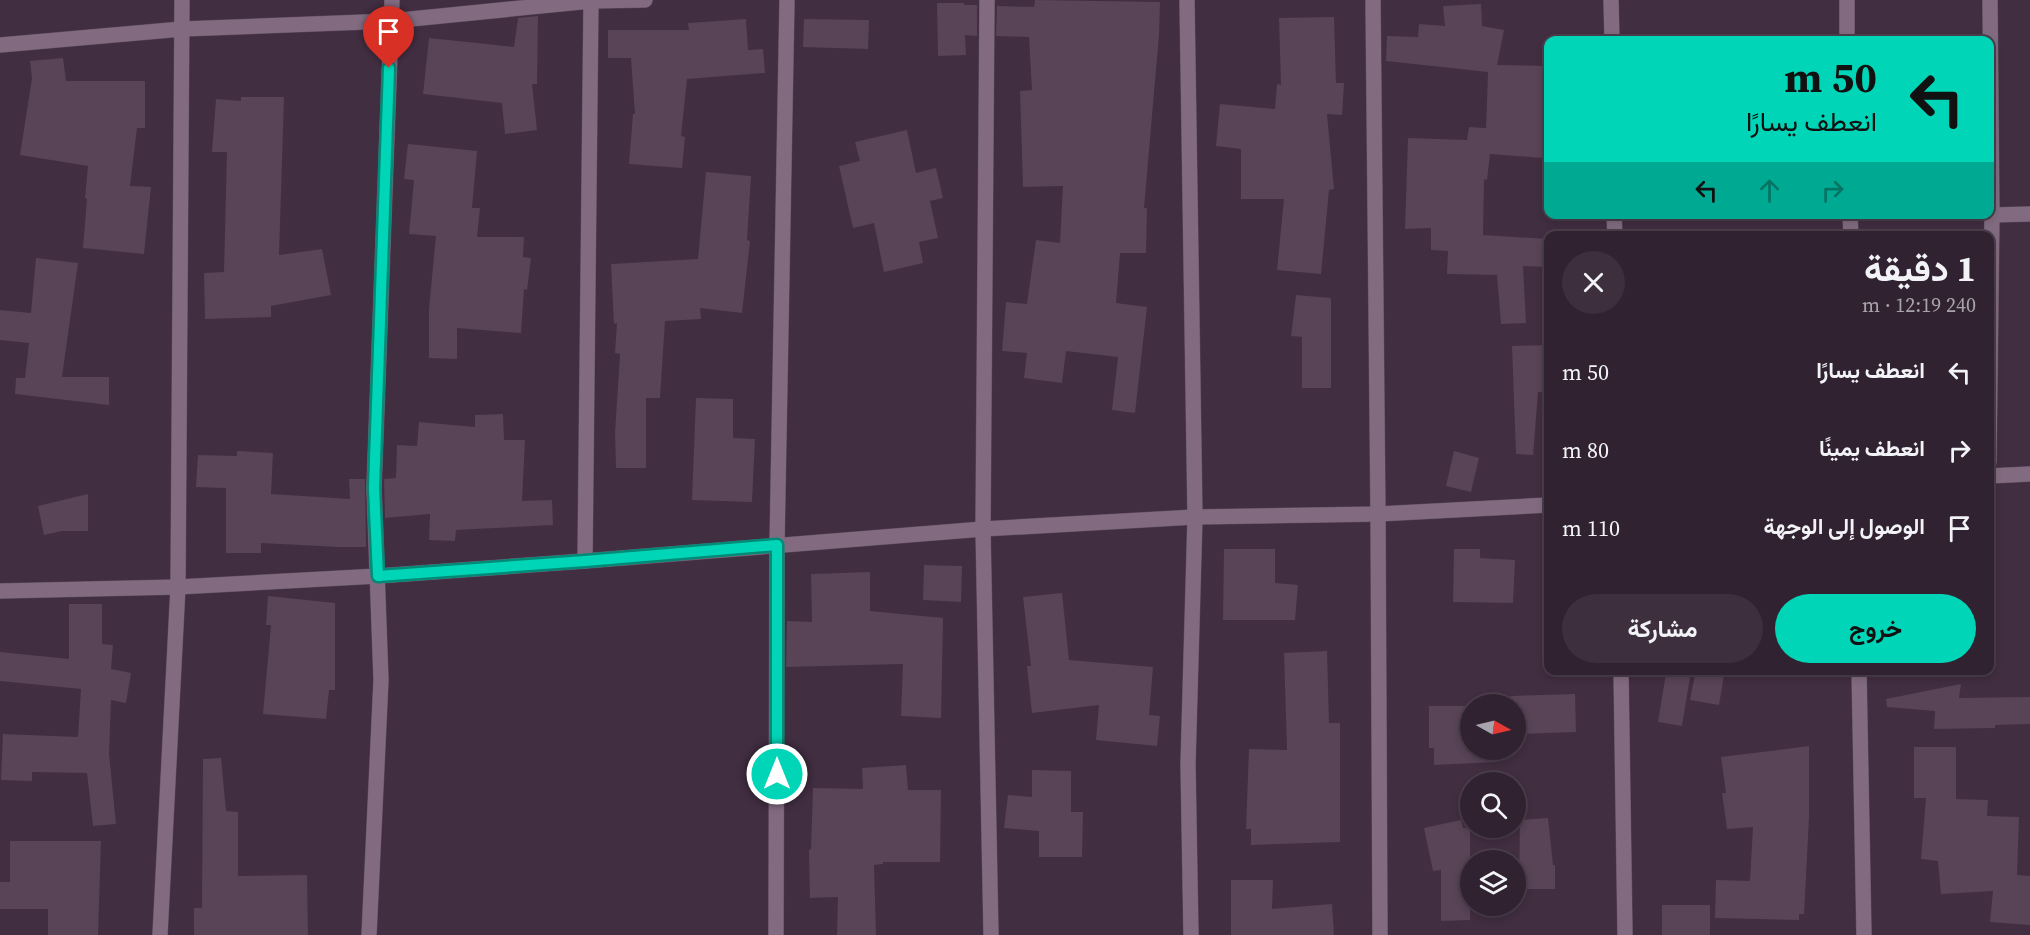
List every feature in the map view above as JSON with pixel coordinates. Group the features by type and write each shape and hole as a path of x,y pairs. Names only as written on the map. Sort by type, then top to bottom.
{"street":[{"path":"160,935 178,587 182,0"},
{"path":"369,935 381,680 374,488 392,0"},
{"path":"0,45 182,29 391,21 591,1 645,0"},
{"path":"776,935 777,545 787,0"},
{"path":"987,0 983,529 991,935"},
{"path":"1187,0 1196,516 1188,764 1191,935"},
{"path":"1373,0 1380,935"},
{"path":"1611,0 1612,36"},
{"path":"1846,0 1847,36"},
{"path":"1989,0 1990,36"},
{"path":"585,561 591,1"},
{"path":"1994,215 2030,214"},
{"path":"1994,476 2030,474"},
{"path":"0,591 178,587 378,576 983,529 1196,516 1378,514 1544,505"},
{"path":"1621,675 1625,935"},
{"path":"1859,675 1864,935"}],"building":[{"path":"1035,0 1160,2 1144,208 1147,208 1146,253 1120,253 1116,303 1147,307 1135,413 1112,410 1118,357 1066,351 1062,383 1024,378 1027,353 1002,351 1006,302 1027,304 1036,240 1060,243 1063,186 1023,187 1020,91 1032,90 1029,37 996,36 997,6 1034,7"},
{"path":"937,3 977,5 977,36 965,35 966,55 938,56"},
{"path":"1481,4 1482,26 1504,30 1497,65 1544,66 1543,158 1490,154 1487,180 1484,179 1483,235 1544,239 1544,267 1523,266 1526,323 1501,324 1497,275 1447,274 1448,251 1431,250 1431,228 1405,229 1408,138 1467,140 1469,127 1486,128 1488,72 1386,61 1387,36 1418,37 1419,24 1445,26 1443,6"},
{"path":"538,16 537,84 532,84 537,130 505,134 502,103 423,94 429,38 514,47 518,18"},
{"path":"1334,17 1336,83 1344,83 1342,115 1327,114 1334,189 1329,190 1321,274 1277,270 1284,199 1241,199 1241,149 1216,146 1220,104 1275,109 1277,84 1281,85 1279,18"},
{"path":"746,19 748,50 763,49 765,73 687,79 681,136 685,137 682,168 629,164 633,114 635,114 631,58 608,58 608,30 689,30 688,23"},
{"path":"804,19 869,20 868,49 803,47"},
{"path":"63,58 66,81 145,81 145,128 137,128 130,186 151,187 144,254 83,248 88,166 20,155 32,78 30,61"},
{"path":"241,97 284,97 279,255 322,249 331,295 271,306 271,317 205,319 204,273 224,272 227,152 212,152 216,99 241,101"},
{"path":"907,130 916,173 936,168 943,198 930,201 938,238 919,242 923,263 884,272 874,223 853,228 839,166 860,161 855,142"},
{"path":"408,144 477,151 472,208 480,208 477,237 524,237 523,257 531,258 527,290 524,289 521,333 457,328 457,359 429,358 429,308 436,236 409,234 414,180 404,179"},
{"path":"706,172 751,176 747,240 750,241 742,313 700,308 701,319 665,321 660,398 646,398 646,468 616,468 615,433 620,354 615,353 617,323 614,324 611,264 698,259"},
{"path":"36,258 78,263 62,377 109,377 109,405 15,394 16,378 25,378 29,343 0,340 0,310 31,313"},
{"path":"1296,295 1331,298 1331,388 1302,388 1302,337 1291,336"},
{"path":"1544,345 1544,392 1538,392 1533,455 1516,454 1512,346"},
{"path":"696,398 733,399 733,438 755,439 752,502 692,500"},
{"path":"503,414 504,440 525,440 522,501 552,500 553,525 456,530 455,541 429,540 430,514 385,518 384,479 396,478 397,445 417,446 419,422 475,427 475,415"},
{"path":"237,451 273,453 271,494 350,499 349,479 365,479 366,547 261,543 261,553 226,553 226,488 196,487 198,455 237,456"},
{"path":"1454,451 1479,458 1471,492 1446,486"},
{"path":"88,494 88,531 62,531 44,535 38,506"},
{"path":"1224,549 1275,549 1275,583 1298,585 1295,620 1223,620"},
{"path":"1454,549 1480,549 1480,558 1515,560 1513,603 1453,602"},
{"path":"924,565 962,566 961,602 923,600"},
{"path":"870,572 870,611 943,618 941,718 901,716 903,664 786,667 787,621 812,622 811,574"},
{"path":"1062,593 1069,660 1153,667 1149,715 1160,716 1157,746 1096,740 1099,705 1032,713 1027,666 1031,666 1023,597"},
{"path":"268,596 335,603 335,690 329,690 326,719 263,714 271,625 266,625"},
{"path":"69,604 102,604 102,644 113,645 111,669 131,673 126,703 111,700 109,754 116,824 93,826 87,773 32,772 32,781 1,780 3,734 78,737 81,689 0,681 0,652 69,659"},
{"path":"1327,651 1329,723 1340,723 1340,842 1251,845 1251,829 1246,829 1249,749 1287,750 1284,653"},
{"path":"1666,675 1690,677 1682,726 1658,722"},
{"path":"1695,675 1724,675 1719,705 1690,700"},
{"path":"1961,684 1959,698 2030,697 2030,724 1995,725 1995,728 1934,729 1935,711 1887,707 1886,699"},
{"path":"1575,694 1576,732 1526,734 1526,696"},
{"path":"1429,706 1460,706 1460,760 1496,760 1496,762 1434,765 1434,748 1429,748"},
{"path":"1809,746 1809,818 1804,914 1799,914 1799,920 1715,918 1716,880 1750,881 1753,827 1727,829 1722,793 1726,793 1721,757"},
{"path":"1914,747 1956,747 1956,799 1988,800 1987,816 2019,817 2017,875 2030,876 2030,925 1990,922 1993,891 1941,894 1938,861 1921,859 1926,798 1914,798"},
{"path":"221,758 226,811 238,812 238,876 307,875 308,935 194,935 194,908 202,908 203,759"},
{"path":"906,765 908,790 941,790 940,862 883,862 883,864 874,865 876,935 837,935 838,897 810,898 809,850 811,849 813,788 863,789 862,768"},
{"path":"1032,770 1071,771 1071,812 1083,812 1082,857 1039,857 1039,831 1004,828 1008,795 1032,797"},
{"path":"1548,818 1553,865 1555,865 1555,889 1526,889 1526,850 1520,850 1520,838 1526,838 1526,820"},
{"path":"1460,820 1460,838 1470,838 1470,850 1460,850 1460,916 1470,916 1470,920 1441,921 1441,870 1433,871 1424,828"},
{"path":"10,841 101,841 98,935 48,935 48,909 0,909 0,882 10,882"},
{"path":"1231,880 1273,880 1272,909 1332,904 1334,935 1231,935"},
{"path":"1662,905 1710,905 1710,935 1662,935"}],"route":[{"path":"389,68 374,488 378,576 777,545 777,774"}]}
